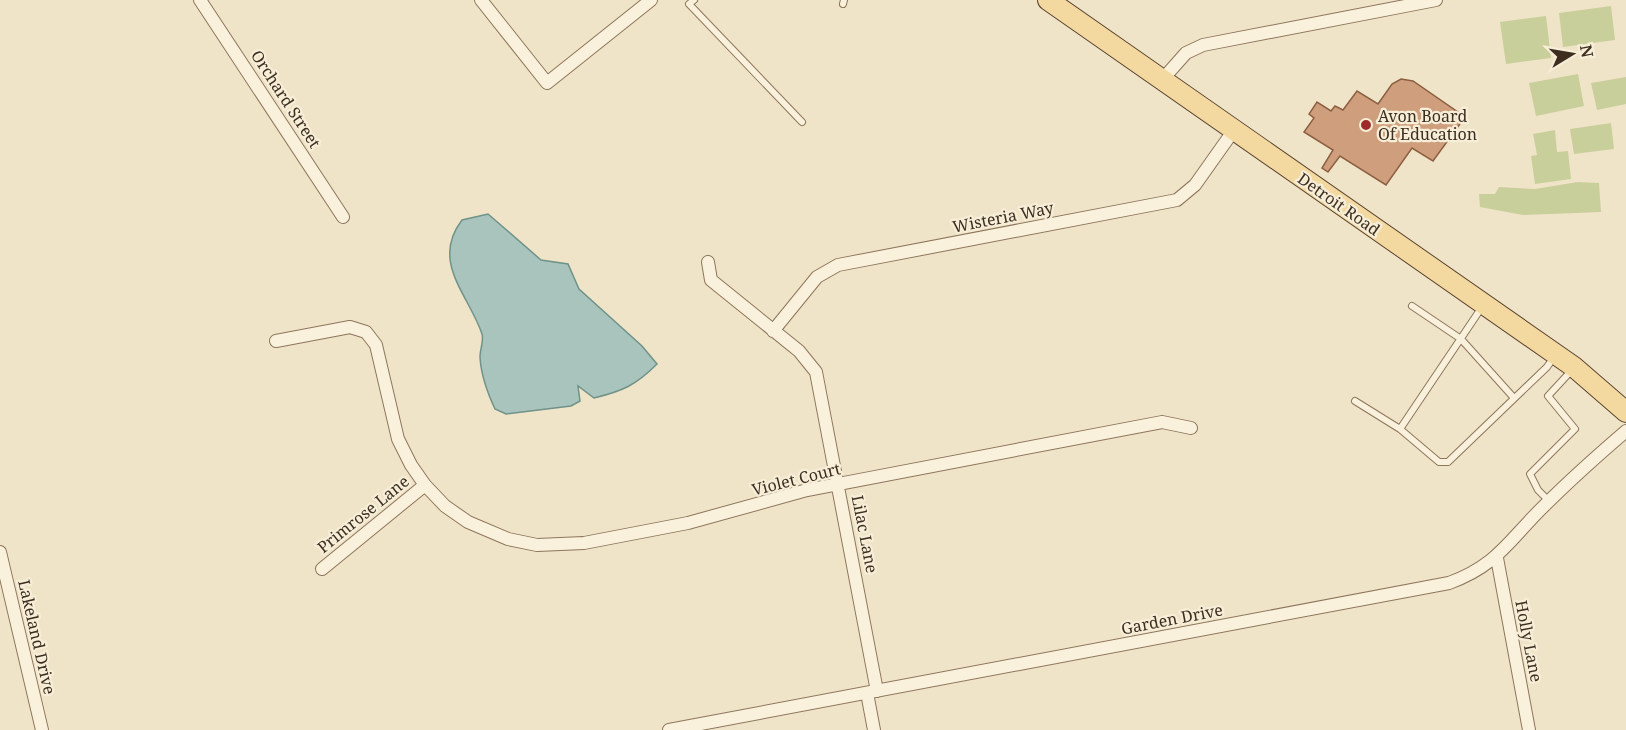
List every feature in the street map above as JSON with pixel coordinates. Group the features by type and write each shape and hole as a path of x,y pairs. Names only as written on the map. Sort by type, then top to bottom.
{"main road":[{"name":"Detroit Road","path":"1048,0 1556,354 1626,412"}],"street":[{"name":"Orchard Street","path":"200,0 343,217"},
{"path":"481,0 547,83 651,0"},
{"path":"1162,80 1186,52 1203,45 1436,0"},
{"name":"Wisteria Way","path":"773,331 817,277 838,265 1177,200 1196,185 1234,130"},
{"name":"Lilac Lane","path":"708,262 711,280 807,359 816,372 839,484 872,692 874,730"},
{"name":"Violet Court","path":"276,341 350,327 366,332 376,345 398,439 424,485 456,514 481,529 515,541 551,546 584,543 688,523 807,490 1162,422 1191,428"},
{"name":"Garden Drive","path":"669,730 1449,583 1479,571 1497,558 1549,501 1626,431"},
{"name":"Primrose Lane","path":"322,569 424,485"},
{"name":"Lakeland Drive","path":"0,552 42,730"},
{"name":"Holly Lane","path":"1497,558 1529,730"}],"lane":[{"path":"694,0 689,4 802,122"},
{"path":"1400,429 1484,305"},
{"path":"1412,306 1461,339 1515,398"},
{"path":"1355,401 1400,429 1439,462 1448,462 1547,367 1556,354"},
{"path":"1549,501 1538,490 1530,474 1575,429 1548,396 1574,367"}],"green space":[{"path":"1611,6 1615,40 1563,47 1559,13"},
{"path":"1546,16 1551,58 1506,64 1500,22"},
{"path":"1578,74 1584,106 1536,116 1529,83"},
{"path":"1626,77 1626,104 1597,110 1591,83"},
{"path":"1611,123 1614,149 1574,154 1570,129"},
{"path":"1555,130 1557,152 1568,151 1571,179 1535,184 1531,156 1537,155 1533,134"},
{"path":"1578,182 1599,183 1601,212 1523,215 1480,207 1479,194 1495,194 1499,187 1535,189"}],"water":[{"path":"488,214 541,260 568,264 579,289 642,346 657,364 621,390 594,398 578,386 580,401 571,406 506,414 495,409 482,371 480,357 482,334 455,278 450,250 453,235 462,220"}],"building":[{"path":"1401,79 1413,81 1465,117 1433,161 1412,148 1386,185 1340,156 1328,172 1322,168 1333,150 1304,132 1314,118 1309,114 1317,102 1331,111 1335,106 1343,110 1357,91 1378,104 1392,84"}],"place":[{"name":"Avon Board Of Education","path":"1366,125"}]}
